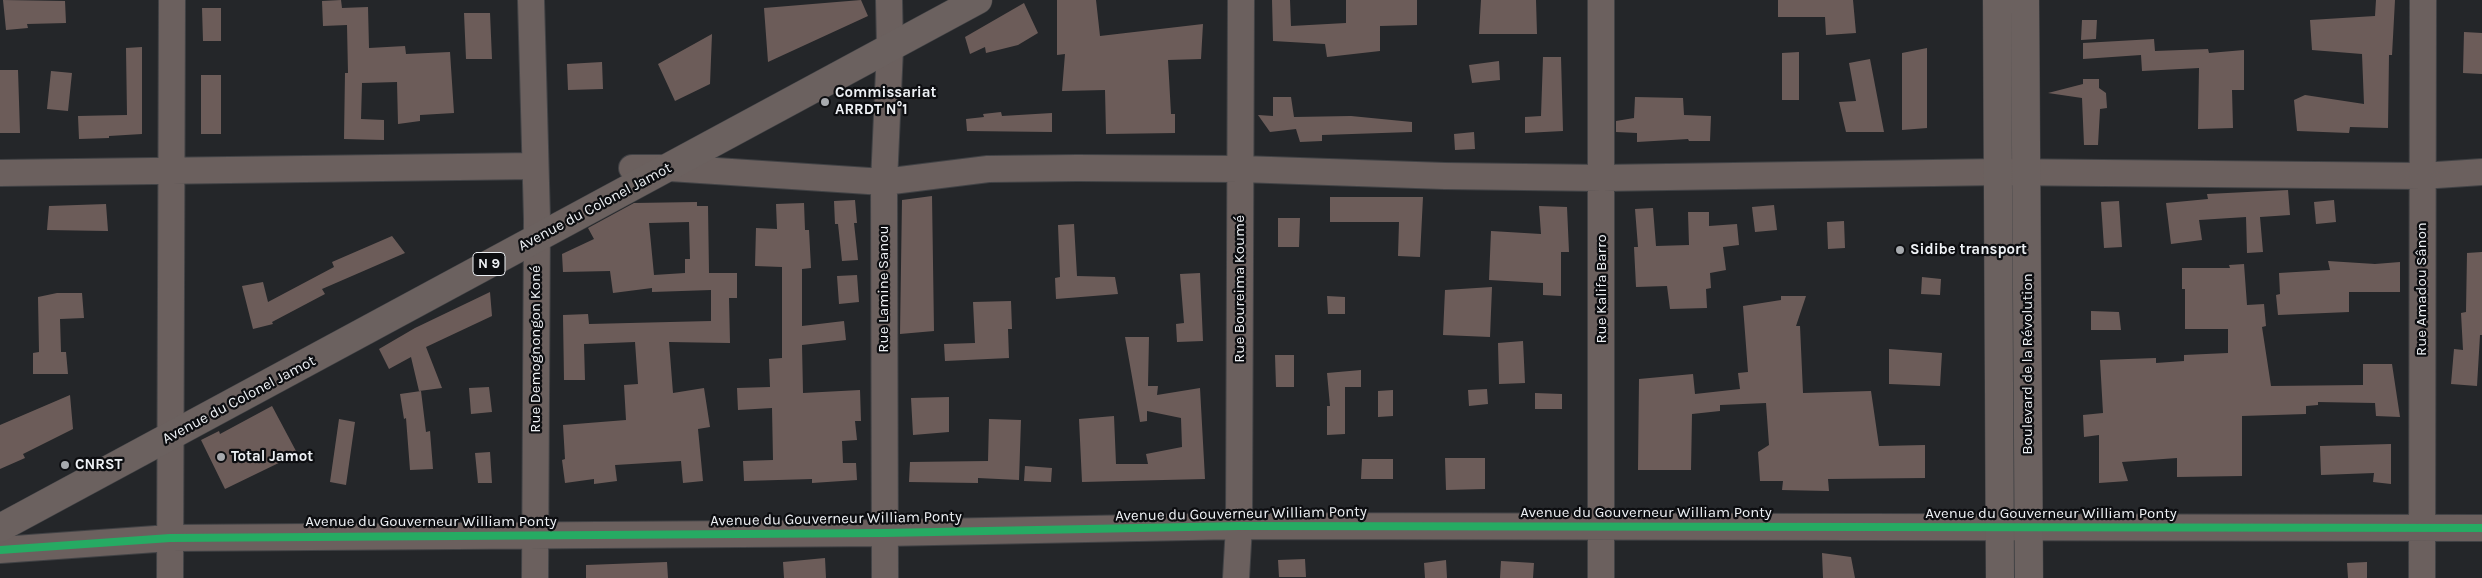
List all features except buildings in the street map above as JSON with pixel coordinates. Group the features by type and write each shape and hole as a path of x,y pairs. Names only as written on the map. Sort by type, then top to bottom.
{"main road":[{"name":"Avenue du Colonel Jamot","path":"537,228 670,168 890,39 945,0"},
{"name":"Avenue du Colonel Jamot","path":"0,528 170,428 537,228 632,168 890,39 978,0"},
{"name":"Boulevard de la Révolution","path":"1997,0 2000,578"},
{"name":"Boulevard de la Révolution","path":"2025,0 2029,578"},
{"name":"Avenue du Colonel Jamot","path":"0,509 170,428"}],"street":[{"path":"170,578 172,0"},
{"name":"Rue Demognongon Koné","path":"531,0 537,228 535,578"},
{"name":"Rue Lamine Sanou","path":"884,578 884,182 890,39 889,0"},
{"name":"Rue Boureima Koumé","path":"1236,578 1239,526 1241,0"},
{"name":"Rue Kalifa Barro","path":"1601,578 1602,0"},
{"name":"Rue Amadou Sânon","path":"2422,578 2423,0"},
{"path":"0,173 534,166"},
{"path":"632,168 670,168 884,182 988,169 1241,169 1444,176 1602,178 1998,172 2422,176 2482,172"},
{"name":"Avenue du Gouverneur William Ponty","path":"0,550 170,538 884,533 1239,526 2482,528"}],"cycle path":[{"path":"0,550 170,538 884,533 1239,526 2482,528"}],"place":[{"name":"Commissariat ARRDT N°1","path":"825,102"},
{"name":"Sidibe transport","path":"1900,250"},
{"name":"Total Jamot","path":"221,457"},
{"name":"CNRST","path":"65,465"}]}
